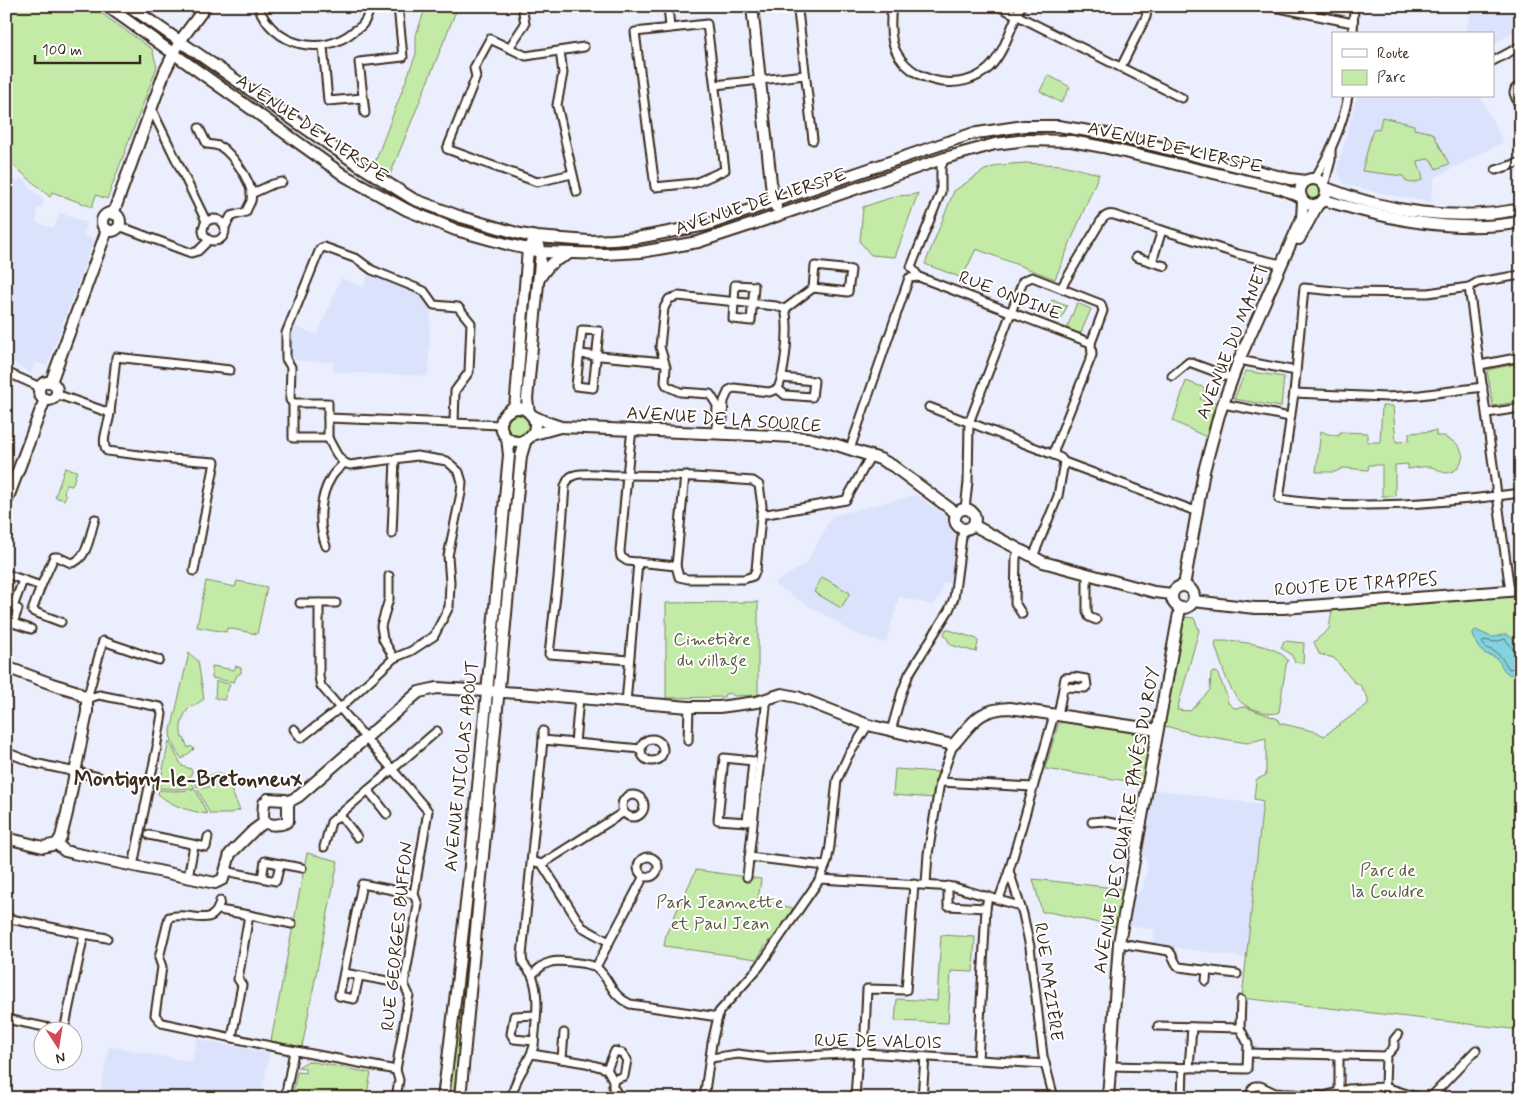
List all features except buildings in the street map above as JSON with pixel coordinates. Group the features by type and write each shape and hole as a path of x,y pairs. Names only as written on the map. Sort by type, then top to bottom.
{"main road":[{"name":"AVENUE DE KIERSPE","path":"107,6 345,176 407,210 456,230 528,249 539,244 576,247 620,246 637,238 706,225 972,134 1024,126 1058,126 1107,134 1290,179 1310,180"},
{"path":"114,6 168,42 180,41"},
{"name":"AVENUE DE KIERSPE","path":"129,6 357,164 413,200 461,218 520,234 539,244 570,253 642,252 698,242 945,158 995,144 1026,140 1071,141 1103,147 1258,185 1282,189 1302,199"},
{"path":"113,214 165,70 180,41 206,6"},
{"path":"752,6 774,202 779,215"},
{"path":"174,53 185,52 237,87 260,96"},
{"path":"1521,208 1482,214 1426,213 1348,197 1325,187 1322,182 1310,180 1300,188 1302,199 1314,205 1321,202 1426,224 1483,226 1521,222"},
{"path":"1281,264 1321,202 1325,187"},
{"name":"AVENUE DU MANET","path":"1184,586 1209,450 1223,404 1239,360 1302,218 1302,199"},
{"path":"113,214 119,219 119,226 115,230 107,230 102,224 103,219 106,215 113,214"},
{"path":"51,382 107,230"},
{"name":"AVENUE NICOLAS ABOUT","path":"460,1098 521,456 535,425 526,399 538,279 539,244"},
{"path":"502,425 504,415 515,405 528,249"},
{"path":"538,279 548,265 570,253"},
{"path":"46,382 51,382 56,386 56,394 53,398 44,399 40,393 40,388 46,382"},
{"path":"6,503 44,399"},
{"path":"509,411 520,408 530,414"},
{"name":"AVENUE DE LA SOURCE","path":"530,414 561,427"},
{"name":"AVENUE NICOLAS ABOUT","path":"443,1098 454,1020 509,455 507,438 502,425"},
{"name":"AVENUE DE LA SOURCE","path":"529,437 561,427 808,438 850,449 893,466 961,511"},
{"path":"507,438 517,442 529,437"},
{"path":"961,511 974,515 973,525 963,529 955,523 961,511"},
{"path":"973,525 1043,562 1154,592 1172,594"},
{"path":"1184,586 1193,591 1193,601 1186,608 1180,608 1174,604 1172,594 1178,587 1184,586"},
{"name":"ROUTE DE TRAPPES","path":"1193,601 1255,608 1283,608 1515,590"},
{"name":"AVENUE DES QUATRE PAVÉS DU ROY","path":"1108,1098 1119,943 1180,608"},
{"path":"6,667 52,684 75,690 86,699 87,712 76,772 62,834 57,844"},
{"path":"288,802 288,821 283,825 265,822 263,819 264,803 268,800 285,800 288,802 299,796 419,692 437,688 487,690 689,708 719,707 764,700 782,694 797,697 891,731 953,745 974,721 987,711 998,708 1010,708 1158,730"},
{"path":"57,844 65,851 215,883 223,879 230,854 254,830 265,822"},
{"path":"6,838 44,847 57,844"}],"street":[{"path":"258,6 267,22 278,34 297,43 311,46 323,46 345,39 363,24 371,6"},
{"path":"365,113 359,62 403,57 398,6"},
{"path":"509,48 525,24 522,6"},
{"path":"668,6 670,28"},
{"path":"892,6 890,24 893,44 898,56 921,76 941,83 971,78 988,69 997,59 1021,6"},
{"path":"998,6 1182,98"},
{"path":"1121,67 1146,17 1147,11 1145,6"},
{"path":"1269,6 1353,23"},
{"path":"1353,32 1354,6"},
{"path":"798,11 813,140"},
{"path":"707,24 715,85 725,170 695,183 655,187 635,32 707,24"},
{"path":"572,174 537,182 447,149 476,77 474,68 490,39 526,56 584,47"},
{"path":"323,46 328,101 363,98"},
{"path":"1494,60 1521,46"},
{"path":"560,51 564,73 557,105 577,192"},
{"path":"715,85 805,75"},
{"path":"1521,84 1515,89 1514,93 1521,111"},
{"path":"1310,180 1332,143 1347,98"},
{"path":"152,110 206,221"},
{"path":"199,128 207,144 217,145 225,150 241,169 250,185 251,200 246,212 231,216 221,238 217,241 209,240 202,232 203,225 210,219 218,219 225,227"},
{"path":"1325,187 1331,160 1332,143"},
{"path":"919,277 911,267 941,192 942,167 945,158"},
{"path":"1496,170 1521,162"},
{"path":"251,194 282,182"},
{"path":"1061,288 1104,217 1108,214 1238,254 1281,264"},
{"path":"119,226 191,253 198,251 209,240"},
{"path":"1152,262 1162,230"},
{"path":"328,438 293,438 293,403 290,400 291,367 286,360 286,333 320,250 324,247 357,259 372,270 424,291 434,305 458,307 471,323 469,372 455,391 454,423"},
{"path":"1136,257 1165,266"},
{"path":"785,309 813,288 848,292 851,270 815,266 813,288"},
{"path":"1521,275 1478,282 1469,287 1428,292 1345,292 1304,288 1294,393 1279,499 1338,504 1381,504 1441,502 1521,493"},
{"path":"850,449 909,278 919,277"},
{"name":"RUE ONDINE","path":"919,277 1091,344"},
{"path":"961,511 968,482 969,423 1021,285 1023,281 1032,277 1101,304 1103,308 1091,344 1092,355 1055,448 1054,455"},
{"path":"735,285 754,286 753,304 752,321 733,319 735,285"},
{"path":"1469,287 1497,496 1515,590"},
{"path":"719,434 717,405 710,394 680,392 666,386 666,367 660,347 664,308 669,299 678,296 776,306 785,309"},
{"path":"778,389 782,378 788,319 785,309"},
{"path":"582,330 599,331 596,356 593,388 576,386 582,330"},
{"path":"579,354 664,362"},
{"path":"1480,365 1521,356"},
{"path":"194,572 215,462 107,451 104,447 104,441 110,413 116,357 230,370"},
{"path":"1239,360 1296,371"},
{"path":"1172,376 1190,362 1232,378"},
{"path":"6,372 40,388"},
{"path":"778,389 785,395 812,397 814,381 782,378"},
{"path":"719,434 724,401 729,390 734,388 769,392 778,389"},
{"path":"1294,393 1386,397 1483,388"},
{"path":"56,394 110,413"},
{"path":"716,401 724,401"},
{"path":"293,403 328,403 328,438 344,464 350,465 417,456 448,461 459,472 462,482 448,556 449,606 434,636 411,651 394,658 340,708 301,738 294,729"},
{"path":"1223,404 1290,417"},
{"path":"929,407 1054,455 1061,458 1064,462 1198,512"},
{"path":"1486,413 1521,408"},
{"path":"328,418 502,425"},
{"path":"632,430 620,551 621,557 627,561 676,566"},
{"path":"761,513 768,514 846,500 870,457"},
{"path":"392,534 395,459"},
{"path":"1033,557 1058,496 1064,462"},
{"path":"326,546 322,534 321,508 331,477 344,464"},
{"path":"628,660 550,654 565,486 568,479 574,475 685,475 757,483 761,497 761,513 756,570 753,576 744,579 688,579 679,577 676,566 685,475"},
{"path":"62,622 32,611 54,557 71,562 80,559 84,553 95,519"},
{"path":"891,731 909,674 949,610 954,598 963,529"},
{"path":"1019,550 1016,556 1015,603 1022,614"},
{"path":"626,703 628,660 638,562"},
{"path":"6,574 41,586"},
{"path":"1087,574 1087,611 1089,617 1096,620"},
{"path":"389,576 389,600 381,626 383,639 394,658"},
{"path":"23,580 14,606 18,609 13,623 31,629"},
{"path":"300,603 336,603"},
{"name":"RUE GEORGES BUFFON","path":"319,604 319,677 321,686 428,811 414,894 418,905 404,984 409,995 396,1070 399,1080 396,1098"},
{"path":"86,699 104,641 160,660"},
{"path":"999,899 1064,687"},
{"path":"86,699 99,694 160,707 162,714 136,866"},
{"path":"575,743 580,698"},
{"path":"747,877 766,707 764,700"},
{"path":"688,741 689,708"},
{"path":"704,1098 718,1017 722,1007 759,967 820,879 830,846 837,780 848,756 868,724"},
{"path":"324,847 331,822 437,731"},
{"path":"512,1098 518,1076 532,1054 534,1041 536,986 532,975 523,963 522,956 543,732"},
{"path":"543,740 641,749"},
{"path":"926,884 928,854 940,782 953,745"},
{"path":"6,752 34,763 99,777"},
{"path":"724,758 753,761 747,822 718,820 724,758"},
{"path":"940,782 1033,788"},
{"path":"368,790 387,814"},
{"path":"542,864 624,812"},
{"path":"340,814 357,837"},
{"path":"1092,822 1102,821 1140,828"},
{"path":"149,835 206,847 208,837"},
{"path":"188,878 194,845"},
{"path":"749,857 825,866"},
{"path":"262,878 265,861 302,868"},
{"path":"532,861 542,864 582,927 609,942"},
{"path":"225,871 276,881 280,864"},
{"name":"RUE MAZIÈRE","path":"1009,871 1030,946 1045,1064 1054,1098"},
{"path":"596,967 644,876"},
{"path":"820,879 948,886 1020,906"},
{"path":"359,976 354,999 339,996 362,884 414,894"},
{"path":"855,1098 867,989 906,990 914,884"},
{"path":"948,886 948,906 986,908"},
{"path":"978,1060 988,896"},
{"path":"220,901 218,910 213,917 206,918 178,914 169,917 160,958 162,967 155,1015 162,1023 396,1070"},
{"path":"218,910 292,924"},
{"path":"232,1038 242,985 238,979 249,915"},
{"path":"6,918 108,938"},
{"path":"66,1022 84,934"},
{"path":"1119,943 1169,951 1173,955 1176,964 1180,967 1237,974"},
{"path":"532,975 545,964 554,961 588,964 596,967 618,997 630,1004 718,1017"},
{"path":"1206,981 1207,970"},
{"path":"344,973 404,984"},
{"path":"1110,1066 1247,1069 1248,1044 1240,1028 1241,1000"},
{"path":"534,1041 514,1039 511,1034 514,1016 536,1014"},
{"path":"6,1019 32,1024"},
{"path":"1158,1026 1240,1028"},
{"path":"1182,1098 1192,1027"},
{"path":"562,1059 564,1033"},
{"path":"1385,1087 1386,1056 1394,1048 1394,1040 1398,1036"},
{"path":"1430,1098 1476,1050"},
{"path":"285,1098 294,1051"},
{"path":"607,1069 615,1051 622,1053 627,1060 624,1076 613,1080"},
{"name":"RUE DE VALOIS","path":"711,1058 738,1054 768,1058 861,1053 1045,1064"},
{"path":"1248,1053 1386,1056"},
{"path":"532,1054 607,1069 613,1080 613,1088 620,1098"},
{"path":"922,1098 924,1057"},
{"path":"1338,1092 1339,1059"},
{"path":"1250,1098 1252,1089 1255,1086 1260,1086 1275,1093 1324,1096 1365,1087 1385,1087 1420,1098"}],"shaded area":[{"path":"1473,6 1521,6 1521,27 1494,44 1494,32 1466,32"},
{"path":"1356,98 1481,98 1503,142 1434,178 1431,202 1344,184 1337,170"},
{"path":"6,164 11,168 10,178 18,181 21,178 27,182 29,188 44,201 42,207 37,208 37,223 54,228 60,213 87,223 83,235 94,239 47,366 35,362 31,373 6,358"},
{"path":"369,274 422,295 426,303 431,307 428,376 334,372 333,362 299,361 291,356 289,350 292,330 294,331 296,327 317,335 341,278 363,288"},
{"path":"916,495 948,518 950,529 957,535 950,583 942,583 941,595 933,605 899,597 886,643 858,635 773,584 806,564 832,516"},
{"path":"1152,789 1262,805 1246,958 1153,944 1155,930 1129,925 1134,899 1143,888 1148,864 1142,852"},
{"path":"197,1039 269,1053 261,1098 99,1098 109,1046 192,1062"}],"green space":[{"path":"6,6 91,6 152,49 157,67 107,199 96,195 92,207 52,192 50,197 6,159"},
{"path":"426,6 458,6 390,175 374,165 416,54 416,35"},
{"path":"1048,75 1070,87 1061,103 1040,91"},
{"path":"1382,117 1414,125 1414,129 1433,133 1449,164 1436,169 1432,161 1428,159 1418,161 1422,180 1413,183 1407,182 1403,176 1362,171 1373,129 1379,130"},
{"path":"1025,163 1062,165 1099,174 1055,279 976,249 962,278 925,264 954,191 985,170 999,165"},
{"path":"1311,184 1317,184 1322,189 1320,198 1311,200 1306,195 1306,189"},
{"path":"918,193 895,257 871,255 860,242 863,207 896,196"},
{"path":"1052,300 1067,306 1061,320 1046,314"},
{"path":"1077,303 1091,309 1080,335 1066,330"},
{"path":"1521,363 1521,401 1493,406 1487,370"},
{"path":"1246,371 1284,377 1281,407 1234,399"},
{"path":"1186,381 1205,388 1200,399 1209,403 1210,400 1217,403 1206,437 1173,421"},
{"path":"1382,406 1393,406 1396,442 1409,441 1409,433 1436,431 1436,436 1445,436 1460,448 1463,457 1458,468 1445,473 1430,467 1408,469 1408,464 1395,465 1395,496 1382,496 1382,465 1369,465 1368,470 1343,468 1335,472 1316,472 1321,431 1339,436 1340,432 1367,433 1367,442 1380,442"},
{"path":"518,415 526,418 529,426 526,434 518,437 510,434 507,426 510,418"},
{"path":"65,468 77,471 72,486 66,485 64,500 55,497"},
{"path":"822,577 850,593 841,608 814,592"},
{"path":"206,581 235,587 237,581 267,587 257,634 227,628 226,632 197,627"},
{"name":"Parc de la Couldre","path":"1521,596 1521,1030 1242,998 1263,801 1254,799 1256,780 1266,775 1266,738 1247,743 1200,735 1161,725 1185,617 1194,618 1199,630 1177,710 1190,711 1210,690 1211,673 1217,672 1228,703 1234,708 1245,707 1278,719 1279,723 1317,732 1324,736 1368,704 1368,698 1360,685 1354,682 1334,658 1319,654 1314,642 1329,629 1332,610"},
{"name":"Cimetière du village","path":"758,602 758,695 734,696 730,693 725,694 724,697 666,698 666,603"},
{"path":"946,629 977,639 976,652 951,645 944,634"},
{"path":"1216,641 1255,644 1275,650 1283,655 1288,661 1279,712 1272,714 1263,712 1248,707 1239,701 1226,678 1215,645"},
{"path":"1284,641 1304,643 1303,663 1295,662 1291,654 1281,648"},
{"path":"189,653 198,661 204,699 191,706 183,717 181,725 182,738 184,738 188,748 191,746 194,749 182,759 175,749 170,735"},
{"path":"212,666 234,670 236,666 241,668 241,673 237,675 234,682 212,678"},
{"path":"216,681 230,684 224,700 215,698"},
{"path":"489,712 491,712 457,1098 449,1098"},
{"path":"1062,722 1149,735 1150,741 1142,783 1045,769 1058,725"},
{"path":"169,741 182,766 191,769 192,772 189,778 195,788 159,788"},
{"path":"895,769 939,772 934,798 893,795"},
{"path":"216,773 221,773 226,779 197,787 195,782"},
{"path":"227,781 240,810 227,814 210,814 198,790"},
{"path":"159,790 196,790 207,814 187,810 175,805 158,794"},
{"path":"307,853 338,861 302,1047 271,1041"},
{"name":"Park Jeannette et Paul Jean","path":"696,870 761,879 758,900 793,908 775,938 768,941 757,959 664,946 666,934"},
{"path":"1033,879 1124,889 1117,927 1042,912"},
{"path":"941,935 975,937 973,972 951,971 948,1023 895,1021 897,999 937,1001"},
{"path":"308,1061 371,1073 366,1098 292,1098 297,1072 305,1073 305,1068 298,1067"}],"water":[{"path":"1476,630 1494,637 1506,634 1512,637 1520,650 1521,671 1511,675 1508,674 1496,658 1482,651 1474,637 1473,632"}],"district":[{"name":"Montigny-le-Bretonneux","path":"188,780"}]}
